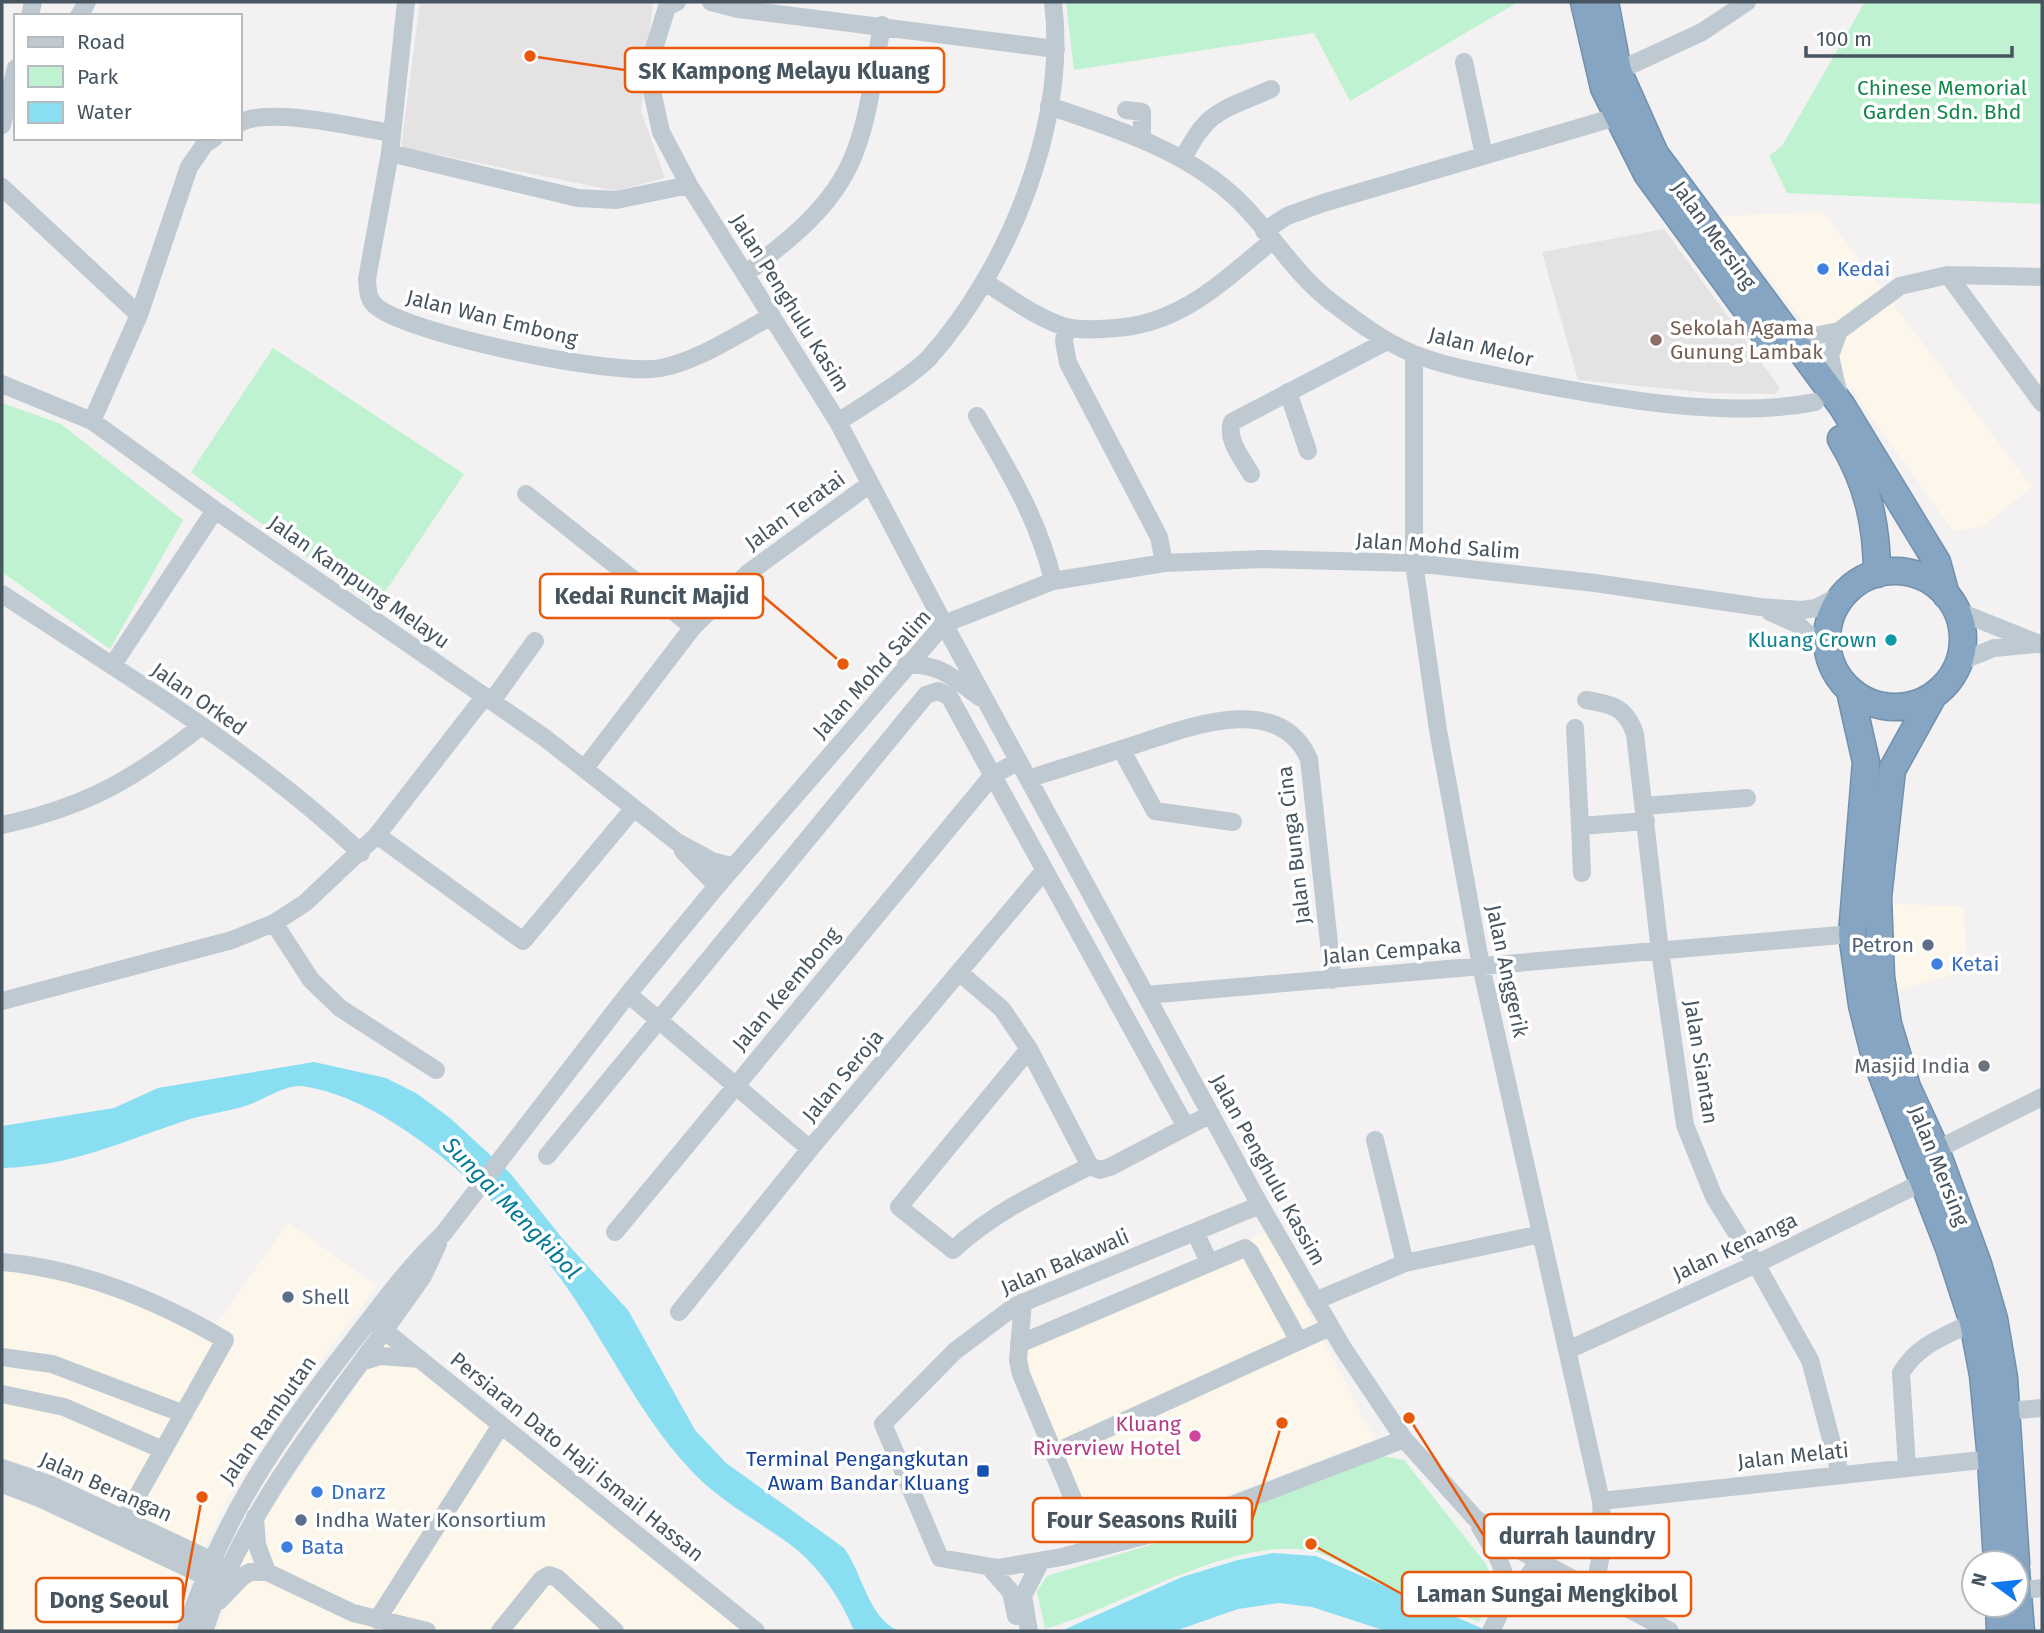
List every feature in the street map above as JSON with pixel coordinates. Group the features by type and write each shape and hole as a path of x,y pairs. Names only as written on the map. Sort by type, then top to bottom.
{"highway":[{"name":"Jalan Mersing","path":"1584,2 1604,88 1616,117 1647,174 1815,402 1858,468 1874,514 1877,573"},
{"name":"Jalan Mersing","path":"1605,2 1618,71 1656,154 1842,407 1937,562 1951,602"},
{"path":"1898,571 1918,575 1951,602 1960,620 1963,641 1959,662 1948,681 1933,696 1913,705 1898,707 1865,699 1850,691 1835,673 1827,651 1828,627 1834,609 1844,593 1859,581 1877,573 1898,571"},
{"name":"Jalan Mersing","path":"1850,691 1866,762 1852,934 1862,1005 1875,1057 1921,1183 1949,1248 1973,1322 1983,1375 1996,1549"},
{"name":"Jalan Mersing","path":"1933,696 1892,770 1878,897 1881,977 1888,1024 1907,1087 1936,1150 1978,1264 1994,1320 2006,1411 2014,1549"}],"street":[{"name":"Jalan Wan Embong","path":"407,2 393,133 367,278 368,297 396,319 521,352 625,370 660,368 693,358 772,316"},
{"name":"Jalan Penghulu Kasim","path":"677,2 667,7 660,28 650,82 661,132 689,185 838,422 944,624"},
{"path":"711,2 1056,49"},
{"path":"838,422 927,360 986,283 1019,218 1049,106 1056,49 1053,2"},
{"path":"1618,71 1702,32 1747,2"},
{"path":"745,274 792,239 817,214 840,183 862,133 882,25"},
{"path":"1464,62 1484,155"},
{"path":"2,125 14,76"},
{"path":"1183,159 1197,131 1208,118 1271,89"},
{"name":"Jalan Melor","path":"1049,106 1142,140 1183,159 1240,203 1327,299 1387,341 1414,354 1453,367 1563,389 1704,407 1781,409 1815,402"},
{"path":"1126,110 1142,112 1142,140"},
{"path":"242,122 282,116 393,133"},
{"path":"986,283 1066,327 1089,330 1137,327 1165,318 1201,300 1287,216 1616,117"},
{"path":"92,421 139,315 189,167 205,144 211,140"},
{"path":"390,153 578,198 616,200 689,185"},
{"path":"2,187 139,315"},
{"path":"1782,328 1820,336 1839,331 1900,286 1948,275 2042,277"},
{"path":"1948,275 2042,403"},
{"path":"1066,327 1063,341 1068,363 1159,537 1164,563"},
{"path":"1839,331 1830,356 1842,407"},
{"path":"1251,474 1234,444 1229,430 1232,422 1387,341"},
{"name":"Jalan Anggerik","path":"1414,354 1414,563 1438,730 1481,965 1601,1501 1603,1545 1594,1590"},
{"name":"Jalan Kampung Melayu","path":"2,384 92,421 585,768 677,842 712,861 734,867"},
{"path":"1288,393 1308,451"},
{"path":"977,416 1030,509 1045,544 1053,581"},
{"name":"Jalan Teratai","path":"585,768 693,627 748,573 870,484"},
{"path":"526,494 693,627"},
{"path":"112,666 215,510"},
{"name":"Jalan Mohd Salim","path":"370,1319 410,1265 443,1234 628,994 717,886 944,624 1053,581 1164,563 1264,559 1414,563 1802,610 1816,608 1844,593"},
{"name":"Jalan Orked","path":"2,594 201,727 320,815 361,853"},
{"path":"1951,602 2040,644"},
{"name":"Jalan Mohd Salim","path":"1760,607 1797,624 1827,651"},
{"name":"Jalan Penghulu Kassim","path":"944,624 1260,1205 1330,1327 1404,1439 1475,1518 1505,1542 1670,1631"},
{"path":"2,1000 208,947 274,923 305,903 361,853 377,835 535,641"},
{"path":"1959,662 1994,648 2040,644"},
{"path":"906,666 920,664 943,670 987,702"},
{"path":"547,1156 926,695 938,691 949,696 1186,1127"},
{"name":"Jalan Siantan","path":"1586,700 1618,706 1631,720 1685,1125 1714,1197 1756,1264 1810,1360 1840,1473"},
{"name":"Jalan Bunga Cina","path":"1028,779 1227,719 1264,721 1293,734 1309,759 1333,979"},
{"path":"2,825 85,801 148,768 201,727"},
{"path":"1575,728 1582,873"},
{"path":"1121,749 1155,811 1233,822"},
{"path":"992,776 1018,761"},
{"name":"Jalan Keembong","path":"615,1232 992,776"},
{"path":"1580,826 1747,798"},
{"path":"377,835 523,941 634,808"},
{"name":"Jalan Kampung Melayu","path":"677,842 691,861 717,886"},
{"name":"Jalan Seroja","path":"679,1312 810,1149 1044,871"},
{"path":"274,923 311,980 340,1008 436,1070"},
{"name":"Jalan Cempaka","path":"1146,995 1852,934"},
{"path":"960,972 1002,1009 1029,1049 1090,1166 1100,1170 1110,1167 1211,1114"},
{"path":"628,994 810,1149"},
{"path":"1029,1049 899,1207 953,1250 979,1226 1008,1207 1090,1166"},
{"path":"1936,1150 2042,1097"},
{"path":"1375,1140 1405,1264"},
{"name":"Jalan Kenanga","path":"1568,1350 1756,1264 1921,1183"},
{"name":"Jalan Bakawali","path":"1260,1205 1023,1302 997,1318 956,1351 883,1424 940,1558 990,1568 1041,1561 1094,1549 1167,1530 1404,1439"},
{"path":"1195,1232 1209,1262"},
{"name":"Jalan Mohd Salim","path":"386,1331 423,1276 443,1234"},
{"path":"1315,1301 1405,1264 1541,1234"},
{"path":"1019,1344 1245,1248 1250,1252 1299,1340"},
{"path":"2,1262 25,1264 107,1284 170,1308 225,1340 125,1518"},
{"path":"1023,1302 1019,1344 1021,1374 1094,1549"},
{"name":"Persiaran Dato Haji Ismail Hassan","path":"370,1319 748,1629"},
{"name":"Jalan Rambutan","path":"186,1631 208,1568 237,1504 309,1398 370,1319"},
{"path":"1907,1467 1901,1373 1909,1360 1926,1344 1973,1322"},
{"path":"1054,1453 1330,1327"},
{"name":"Jalan Rambutan","path":"204,1631 225,1576 255,1517 361,1362 386,1331"},
{"path":"361,1362 381,1356 419,1359"},
{"path":"2,1357 52,1364 184,1414"},
{"path":"2,1394 64,1407 163,1450"},
{"path":"2006,1411 2042,1408"},
{"path":"377,1620 501,1425"},
{"name":"Jalan Melati","path":"1601,1501 1840,1473 1991,1459"},
{"name":"Jalan Berangan","path":"2,1468 49,1484 125,1518 208,1568"},
{"name":"Jalan Berangan","path":"2,1484 225,1576"},
{"path":"255,1517 257,1545 267,1572"},
{"path":"1475,1518 1503,1566 1507,1592 1502,1611"},
{"path":"1019,1631 1019,1602 1041,1561"},
{"path":"1491,1631 1502,1611 1539,1561"},
{"path":"990,1568 1019,1602 1029,1631"},
{"path":"211,1608 242,1577 250,1573 267,1572 353,1613 427,1631"},
{"path":"500,1631 542,1579 549,1575 556,1578 615,1631"}],"shaded area":[{"path":"420,2 653,2 641,111 665,178 616,191 401,147"},
{"path":"1823,212 2032,487 1982,527 1953,531 1809,329 1719,216"},
{"name":"Sekolah Agama Gunung Lambak","path":"1664,229 1780,388 1776,394 1711,393 1578,380 1542,252"},
{"path":"1886,903 1964,907 1966,971 1893,992"},
{"path":"288,1223 377,1286 308,1378 229,1496 205,1547 50,1473 2,1458 2,1256 214,1327"},
{"path":"1267,1232 1375,1440 1096,1543 1025,1373 1025,1336"},
{"path":"388,1340 745,1631 217,1631 246,1554 270,1510"},
{"path":"2,1492 191,1578 173,1631 2,1631"}],"green space":[{"path":"1066,2 1518,2 1350,101 1314,33 1074,70"},
{"name":"Chinese Memorial Garden Sdn. Bhd","path":"1865,2 2042,2 2042,204 1787,193 1769,156 1782,146"},
{"path":"273,348 464,474 375,607 191,472"},
{"path":"2,403 61,424 183,520 110,649 2,572"},
{"path":"1382,1456 1404,1460 1486,1564 1493,1583 1479,1622 1375,1581 1320,1553 1281,1549 1248,1553 1213,1563 1045,1629 1037,1591 1047,1576 1163,1541"}],"water":[{"name":"Sungai Mengkibol","path":"314,1062 386,1078 416,1093 450,1118 510,1173 562,1238 628,1310 695,1430 726,1463 844,1548 873,1606 889,1625 899,1631 854,1631 842,1605 817,1569 796,1549 721,1497 698,1477 669,1445 579,1305 541,1253 481,1191 446,1161 410,1133 373,1111 336,1094 294,1086 248,1105 184,1121 73,1158 2,1168 2,1126 114,1108 158,1088"},
{"path":"1273,1553 1316,1556 1488,1631 1386,1631 1312,1607 1279,1603 1238,1609 1175,1631 1061,1631 1182,1577 1238,1560"}],"place":[{"name":"SK Kampong Melayu Kluang","path":"530,56"},
{"name":"Kedai","path":"1823,269"},
{"name":"Sekolah Agama Gunung Lambak","path":"1656,340"},
{"name":"Kluang Crown","path":"1891,640"},
{"name":"Kedai Runcit Majid","path":"843,664"},
{"name":"Petron","path":"1928,945"},
{"name":"Ketai","path":"1937,964"},
{"name":"Masjid India","path":"1984,1066"},
{"name":"Shell","path":"288,1297"},
{"name":"durrah laundry","path":"1409,1418"},
{"name":"Four Seasons Ruili","path":"1282,1423"},
{"name":"Kluang Riverview Hotel","path":"1195,1436"},
{"name":"Terminal Pengangkutan Awam Bandar Kluang","path":"983,1471"},
{"name":"Dnarz","path":"317,1492"},
{"name":"Dong Seoul","path":"202,1497"},
{"name":"Indha Water Konsortium","path":"301,1520"},
{"name":"Laman Sungai Mengkibol","path":"1311,1544"},
{"name":"Bata","path":"287,1547"}]}
